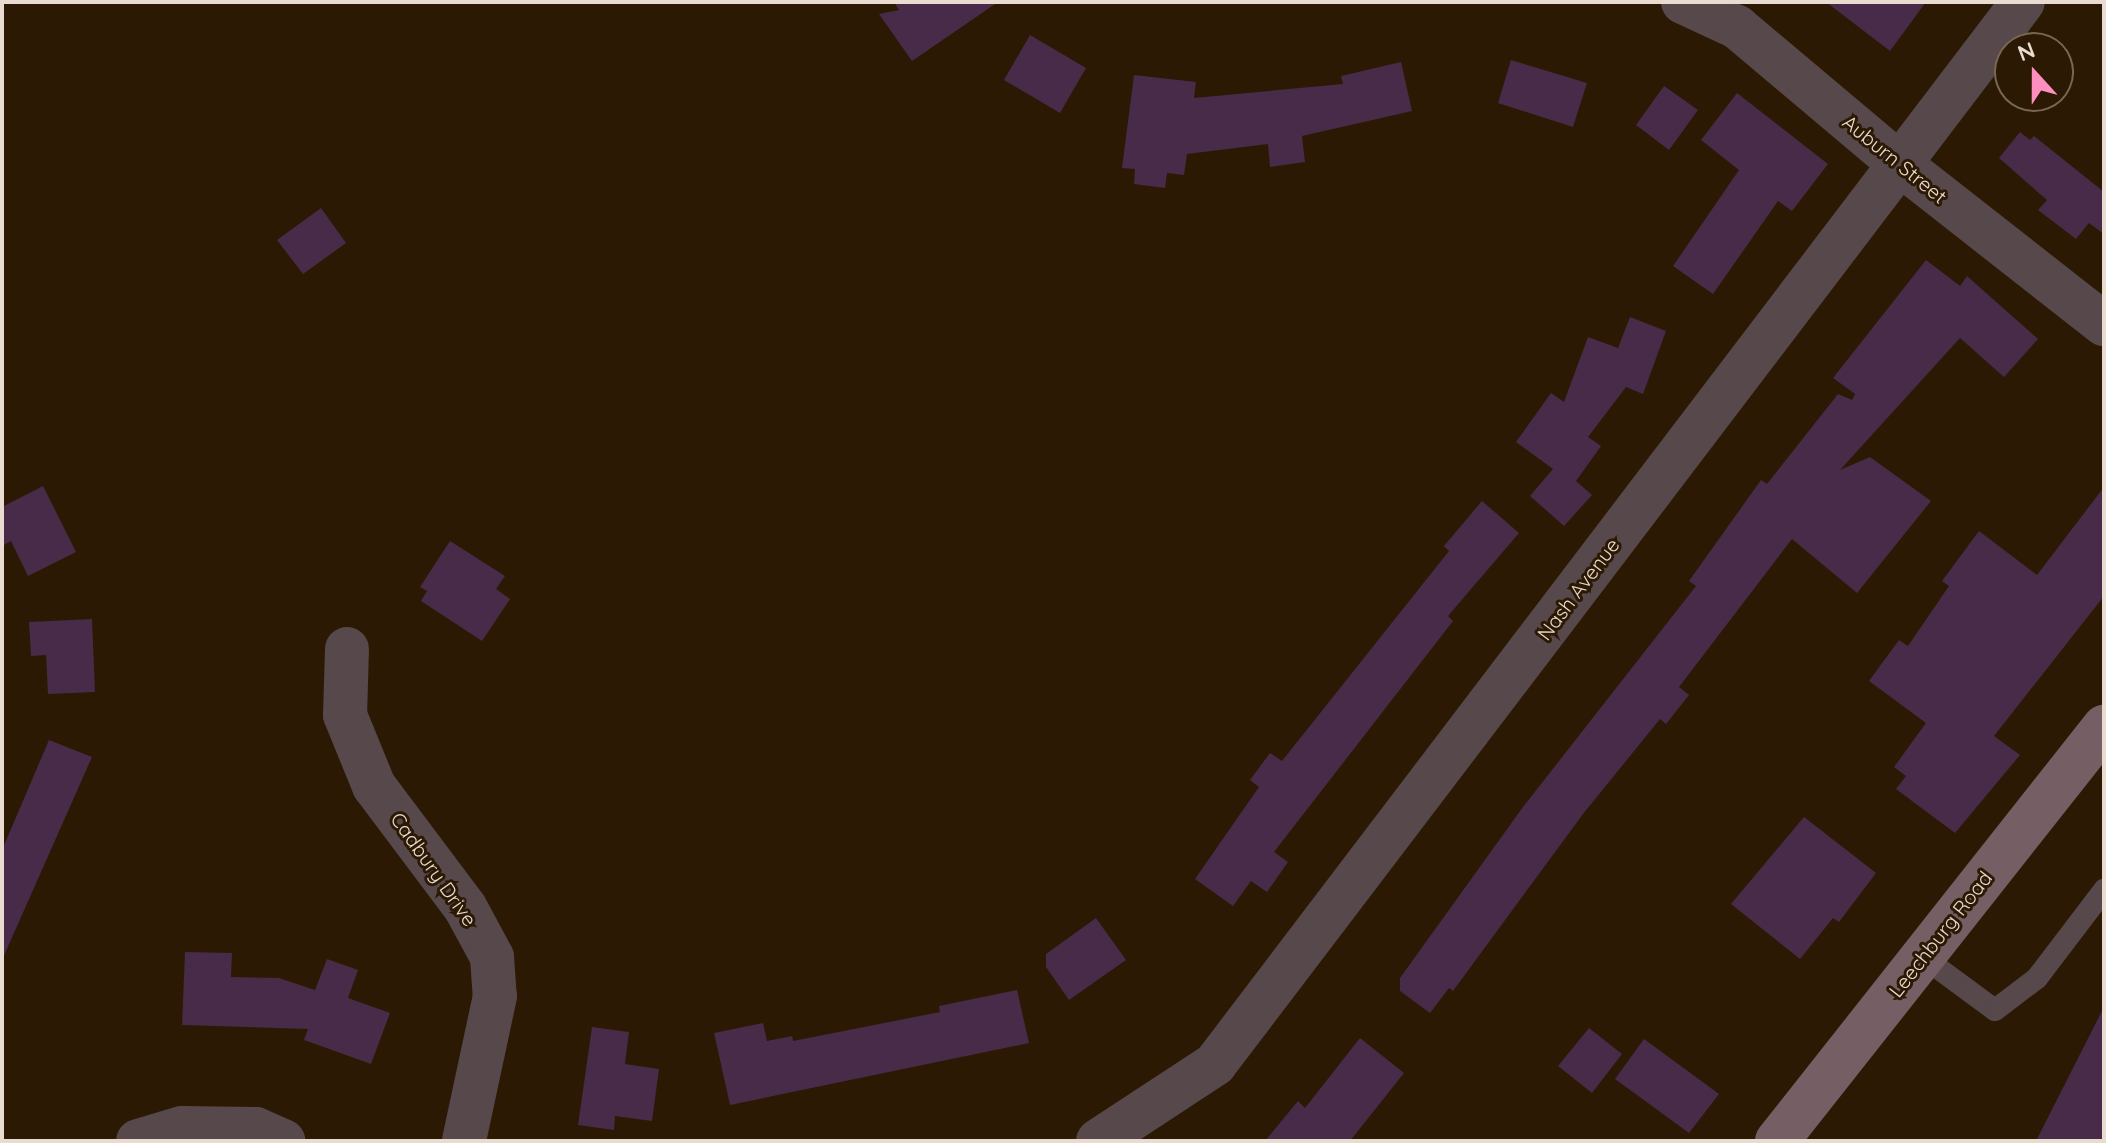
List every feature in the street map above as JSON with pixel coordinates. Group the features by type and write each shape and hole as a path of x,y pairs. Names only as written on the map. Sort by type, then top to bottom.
{"street":[{"name":"Auburn Street","path":"1683,2 1737,27 1901,165 2104,324"},
{"name":"Nash Avenue","path":"1098,1141 1215,1064 2023,2"},
{"name":"Cadbury Drive","path":"347,649 345,715 374,786 465,907 492,957 495,996 464,1141"},
{"name":"Leechburg Road","path":"1777,1141 2101,737"},
{"path":"138,1141 182,1128 256,1129 283,1141"}],"lane":[{"path":"1923,957 1995,1010 2037,978 2104,890"}],"building":[{"path":"894,2 998,2 912,61 879,14 899,10"},
{"path":"1826,2 1926,2 1890,51"},
{"path":"1030,35 1086,68 1060,113 1004,80"},
{"path":"1511,60 1587,83 1573,127 1498,103"},
{"path":"1401,62 1412,111 1302,136 1305,162 1270,167 1268,144 1187,154 1184,175 1167,173 1165,188 1134,184 1135,169 1122,168 1134,75 1196,82 1194,98 1343,84 1341,76"},
{"path":"1664,86 1698,110 1669,150 1636,125"},
{"path":"1737,93 1828,164 1792,211 1778,201 1713,294 1673,266 1739,170 1701,140"},
{"path":"2020,132 2030,140 2034,136 2104,192 2104,234 2089,223 2076,239 2038,210 2047,200 1999,158"},
{"path":"321,208 346,243 303,274 277,240"},
{"path":"1926,260 1960,286 1967,276 2038,339 2004,377 1960,338 1840,470 1870,457 1931,501 1857,593 1792,539 1679,687 1689,695 1666,724 1660,719 1583,814 1453,991 1449,988 1430,1013 1400,991 1400,978 1523,807 1696,586 1689,581 1761,480 1767,484 1838,394 1852,400 1855,394 1833,378"},
{"path":"1630,317 1666,331 1643,394 1626,387 1588,437 1601,446 1576,481 1592,495 1564,526 1530,496 1553,469 1516,442 1551,393 1564,402 1588,337 1618,348"},
{"path":"43,486 76,552 28,576 11,541 2,546 2,507"},
{"path":"2104,487 2104,596 1994,736 2020,755 1955,833 1896,789 1906,776 1894,767 1926,723 1869,681 1899,640 1908,646 1949,586 1942,581 1979,531 2037,575"},
{"path":"1482,501 1519,533 1448,616 1453,621 1274,852 1288,862 1267,892 1251,881 1233,906 1195,879 1259,787 1250,780 1270,753 1282,761 1449,551 1444,546"},
{"path":"450,541 505,576 496,589 510,599 482,641 421,601 427,591 420,587"},
{"path":"92,619 95,692 48,694 46,655 31,656 29,622"},
{"path":"49,740 92,757 2,960 2,850"},
{"path":"1804,817 1876,873 1839,922 1833,918 1800,959 1731,904"},
{"path":"1096,918 1126,960 1069,1000 1046,967 1046,954"},
{"path":"185,952 232,953 231,977 279,978 315,990 327,959 358,970 348,998 390,1013 371,1064 304,1040 308,1029 182,1025"},
{"path":"1017,990 1029,1043 730,1105 714,1033 763,1023 767,1041 792,1036 793,1041 940,1012 939,1006"},
{"path":"2104,1007 2104,1141 2036,1141"},
{"path":"592,1027 629,1032 625,1064 659,1069 652,1121 615,1116 614,1130 578,1125"},
{"path":"1589,1028 1622,1054 1592,1093 1558,1066"},
{"path":"1360,1038 1404,1073 1350,1141 1265,1141 1298,1101 1305,1108"},
{"path":"1644,1039 1719,1094 1689,1133 1615,1079"}]}
